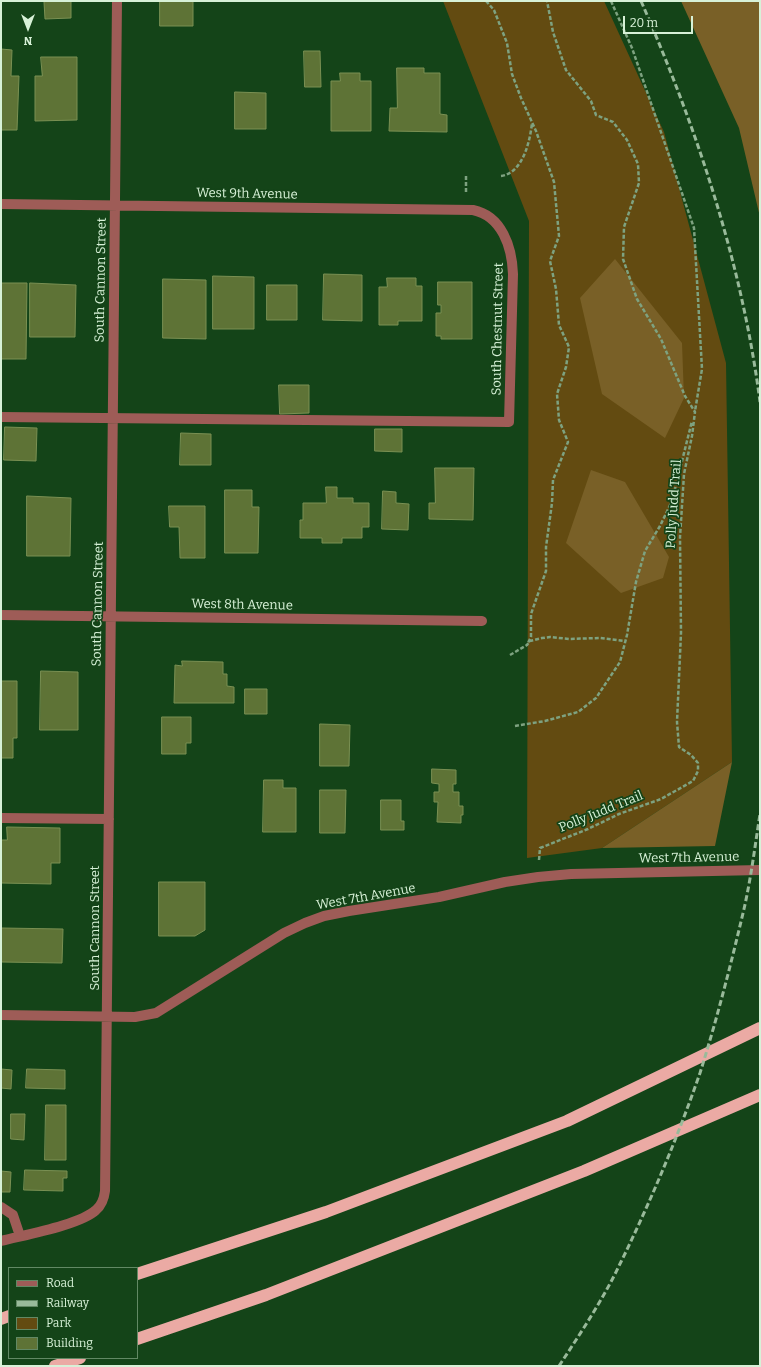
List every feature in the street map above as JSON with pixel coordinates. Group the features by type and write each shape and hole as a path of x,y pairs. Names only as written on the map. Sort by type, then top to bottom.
{"highway":[{"path":"138,1274 326,1212 567,1121 760,1028"},
{"path":"138,1339 266,1295 554,1183 760,1095"},
{"path":"55,1366 77,1359"}],"street":[{"name":"South Cannon Street","path":"20,1236 77,1220 96,1211 104,1196 105,1185 108,1017 117,1"},
{"name":"West 9th Avenue","path":"1,204 466,210 480,212 491,219"},
{"name":"South Chestnut Street","path":"113,418 509,422 513,266 508,244 502,232 491,219"},
{"path":"1,417 113,418"},
{"name":"West 8th Avenue","path":"1,616 482,620"},
{"path":"1,818 109,820"},
{"name":"West 7th Avenue","path":"1,1015 142,1017 156,1013 284,933 324,916 349,911 439,898 505,882 538,876 760,870"},
{"path":"1,1206 13,1215 20,1236 1,1241"}],"path":[{"path":"486,1 497,16 507,43 512,74 532,122 554,182 559,236 550,260 556,289 559,325 569,347 566,367 556,394 559,420 568,442 553,480 552,503 546,547 546,571 531,614 531,637 527,645"},
{"path":"547,1 553,32 566,70 591,101 596,115 613,122 627,140 638,164 639,183 624,227 623,259 637,299 661,339 686,396 695,412"},
{"path":"515,726 545,721 578,712 596,698 620,662 636,582 645,552 672,501 695,412 702,369 694,228 632,48 611,1"},
{"path":"501,176 507,175 511,172 522,158 527,149 532,122"},
{"name":"Polly Judd Trail","path":"538,876 540,848 588,829 619,814 661,799 693,781 698,771 698,763 691,755 679,747 677,722 681,632 680,537 684,474 692,436 695,412"},
{"path":"510,655 530,642 550,637 569,639 600,638 625,641"}],"green space":[{"path":"443,1 604,1 664,132 726,363 732,762 602,848 527,858 529,221"}],"shaded area":[{"path":"681,1 760,1 760,217 739,128"},
{"path":"615,259 682,343 684,398 665,438 602,394 580,298"},
{"path":"591,470 625,482 669,557 663,578 621,593 566,543"},
{"path":"732,762 715,846 602,848"}],"building":[{"path":"71,1 71,18 45,19 44,2"},
{"path":"160,1 193,1 193,26 160,26"},
{"path":"1,49 12,50 11,76 19,76 17,130 1,130"},
{"path":"304,51 320,51 321,87 305,87"},
{"path":"41,57 77,57 77,120 35,121 35,76 42,76"},
{"path":"397,68 424,68 424,73 440,73 440,114 447,115 447,132 389,131 390,108 397,108"},
{"path":"340,73 360,73 360,81 371,81 371,131 331,131 331,81 340,81"},
{"path":"235,92 266,93 266,129 235,129"},
{"path":"324,274 362,275 362,321 323,320"},
{"path":"213,276 254,277 254,329 213,329"},
{"path":"387,278 416,278 416,286 422,286 422,321 398,321 398,325 379,325 379,287 387,287"},
{"path":"163,279 206,280 206,339 163,338"},
{"path":"438,282 472,282 472,339 441,339 441,336 436,336 436,313 441,313 441,305 438,305"},
{"path":"1,283 27,283 26,359 1,359"},
{"path":"30,283 76,285 75,337 30,337"},
{"path":"267,285 297,285 297,320 267,320"},
{"path":"279,385 309,385 309,413 280,414"},
{"path":"5,427 37,428 36,461 4,460"},
{"path":"375,429 402,429 402,452 375,451"},
{"path":"181,433 211,434 211,465 180,465"},
{"path":"435,468 474,468 473,520 429,519 429,503 435,503"},
{"path":"326,487 337,487 337,498 353,498 353,503 369,503 369,527 362,527 362,538 342,538 342,543 322,543 322,538 300,538 300,520 303,520 303,503 326,503"},
{"path":"225,490 252,490 252,507 259,507 258,553 225,553"},
{"path":"383,491 396,492 396,503 409,504 408,530 382,529"},
{"path":"27,496 71,498 70,556 27,556"},
{"path":"169,506 205,506 205,558 180,558 179,527 170,527"},
{"path":"182,661 223,662 223,674 227,674 227,686 234,687 234,703 174,703 175,665 182,666"},
{"path":"41,671 78,672 78,730 40,730"},
{"path":"1,681 17,681 17,738 13,738 13,758 1,758"},
{"path":"245,689 267,689 267,714 245,714"},
{"path":"162,717 191,717 191,743 186,743 186,754 162,754"},
{"path":"320,724 350,725 349,766 320,766"},
{"path":"432,769 456,770 456,784 453,784 453,792 459,792 459,806 463,806 461,823 437,822 438,802 434,802 434,792 439,792 439,784 432,783"},
{"path":"264,780 283,780 283,788 296,788 296,832 263,832"},
{"path":"320,790 346,790 345,833 320,833"},
{"path":"381,800 401,800 401,821 404,821 404,830 381,830"},
{"path":"7,827 60,828 60,863 51,863 51,884 1,883 1,840 7,840"},
{"path":"159,882 205,882 205,930 195,936 159,936"},
{"path":"1,928 63,929 62,963 1,962"},
{"path":"1,1069 12,1070 11,1089 1,1088"},
{"path":"27,1069 65,1070 65,1089 26,1088"},
{"path":"46,1105 66,1105 66,1160 45,1160"},
{"path":"11,1114 25,1114 24,1140 11,1139"},
{"path":"25,1170 67,1171 67,1178 63,1178 63,1191 24,1190"},
{"path":"1,1171 11,1172 10,1192 1,1192"}],"railway":[{"path":"641,1 681,98 715,197 742,299 760,402"},
{"path":"559,1366 581,1333 614,1276 660,1176 691,1099 724,991 739,930 749,886 760,814"}]}
